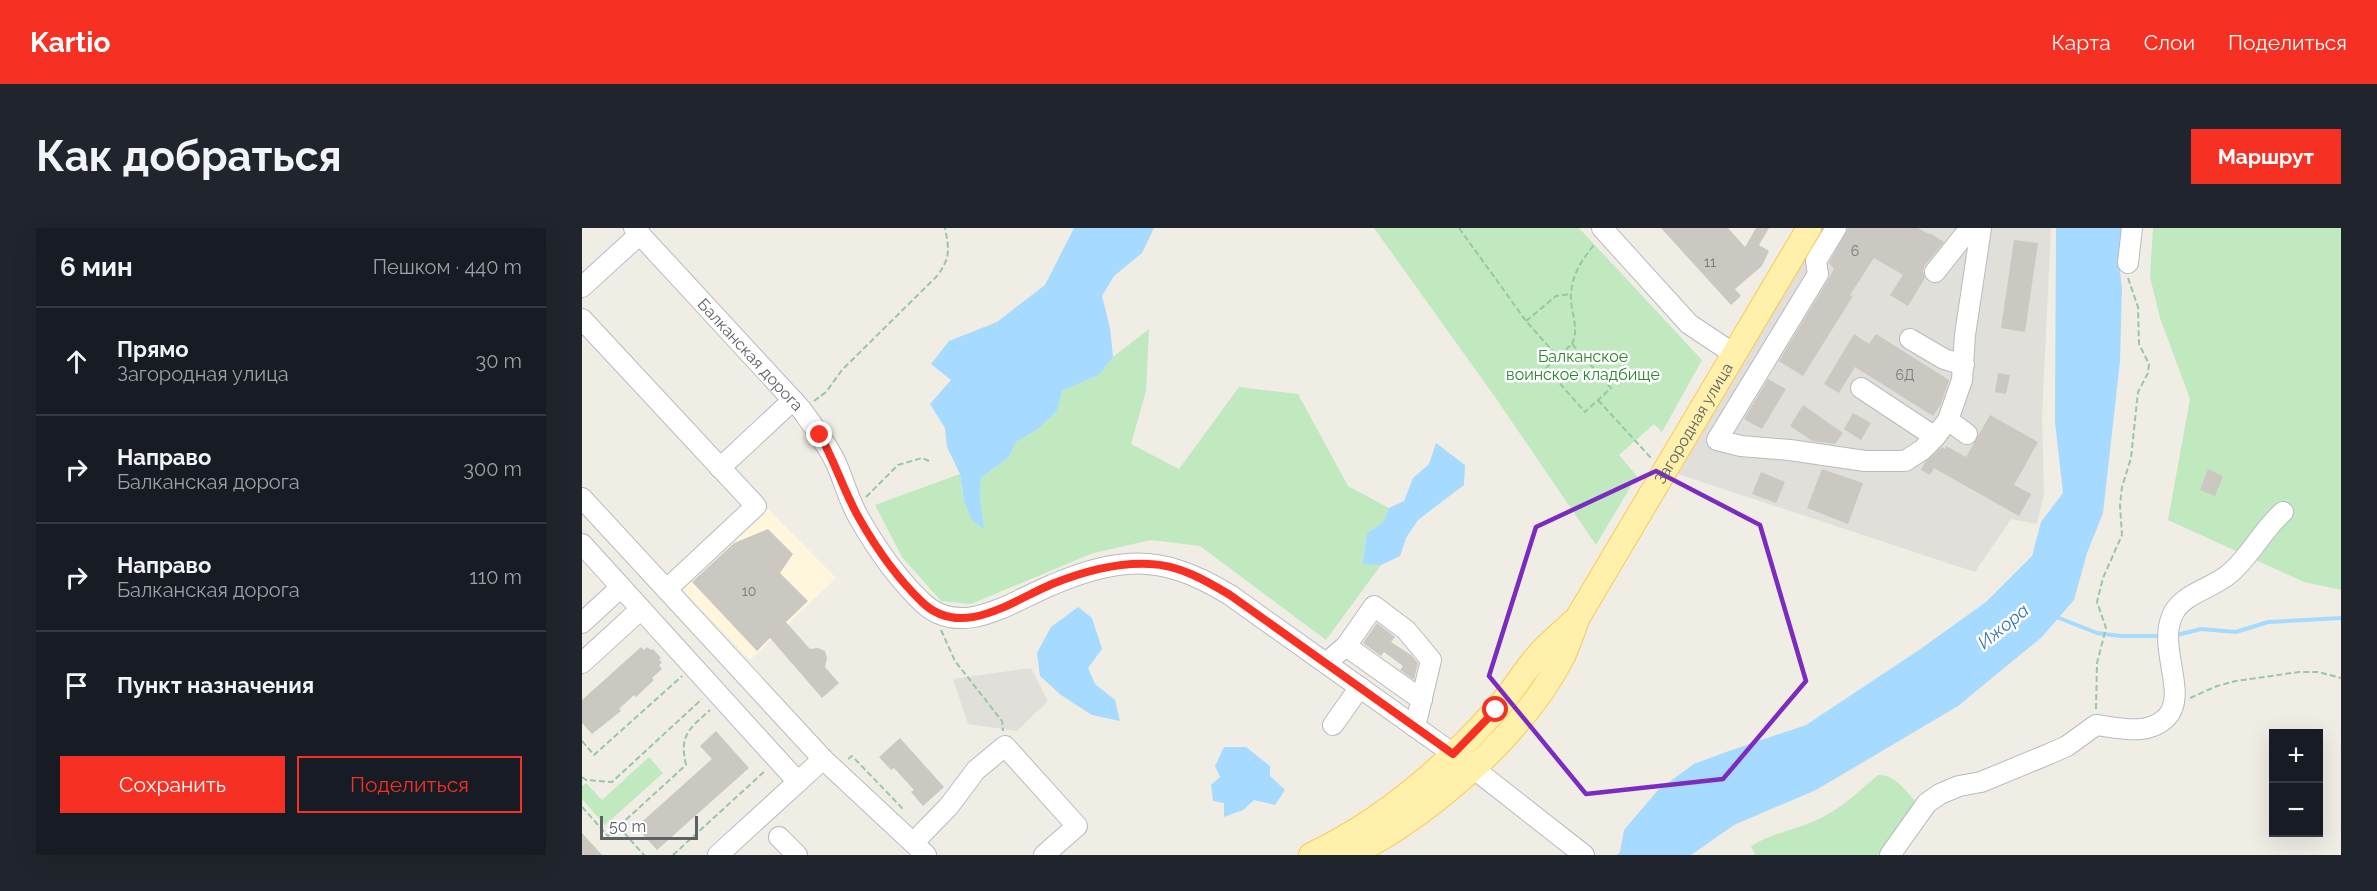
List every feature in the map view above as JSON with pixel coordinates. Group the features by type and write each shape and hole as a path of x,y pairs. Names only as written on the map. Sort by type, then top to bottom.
{"main road":[{"name":"Загородная улица","path":"1351,855 1409,820 1473,768 1521,716 1548,680 1563,655 1578,617 1809,228"},
{"name":"Загородная улица","path":"1311,855 1352,833 1393,804 1453,754 1496,710 1534,660 1578,617"}],"street":[{"path":"1836,228 1816,261 1818,274 1718,440 1741,446 1790,450 1836,458 1905,461 1935,437 1948,420 1962,381 1965,335 1981,228"},
{"path":"1935,272 1970,228"},
{"path":"2128,263 2132,228"},
{"name":"Балканская дорога","path":"637,231 797,404 820,435 872,539 904,583 923,604 942,616"},
{"path":"582,287 637,231"},
{"path":"1602,233 1689,324 1734,354"},
{"path":"582,319 756,506 667,589"},
{"path":"1910,339 1944,359 1964,365"},
{"path":"1861,388 1935,437"},
{"path":"720,468 797,404"},
{"path":"1948,420 1967,434"},
{"path":"582,498 822,759 920,849 976,770 1005,746 1077,826 1044,855"},
{"path":"1890,855 1927,803 1940,794 1959,786 1981,782 2049,754 2067,746 2096,725 2147,729 2160,723 2171,713 2176,689 2167,643 2168,629 2175,610 2181,603 2228,575 2244,560 2273,520 2283,512"},
{"path":"582,544 693,666 716,696 778,758 798,782"},
{"path":"942,616 964,619 986,615 1053,584 1110,567 1151,564 1179,569 1208,581 1360,687 1473,768 1584,855"},
{"path":"582,623 621,587"},
{"path":"1326,663 1346,646 1374,606 1406,630 1431,660 1415,727"},
{"path":"582,663 640,609"},
{"path":"1346,646 1422,700"},
{"path":"1333,725 1360,687"},
{"path":"718,855 822,759"},
{"path":"779,837 797,855"}],"path":[{"path":"797,404 826,392 842,370 938,274 946,263 949,251 945,228"},
{"path":"1459,228 1526,321 1558,357"},
{"path":"1572,344 1611,388 1585,412 1546,368 1572,344 1576,335 1571,294 1579,266 1602,233"},
{"path":"2096,725 2097,663 2106,628 2097,602 2107,568 2122,535 2120,505 2122,487 2131,458 2138,392 2148,373 2149,364 2138,339 2138,307 2129,283 2128,263"},
{"path":"1526,321 1556,296 1571,294"},
{"path":"1598,400 1650,457 1666,468"},
{"path":"852,502 868,496 898,465 922,459 929,461"},
{"path":"942,616 940,629 955,661 1002,721 1005,746"},
{"path":"582,741 594,755 693,666"},
{"path":"2173,705 2217,686 2236,681 2299,672 2318,672 2341,678"},
{"path":"582,777 586,780 612,782 716,696"},
{"path":"582,807 608,836 686,765 682,748 687,731 716,696"},
{"path":"673,855 778,758"},
{"path":"618,826 644,855"}],"highlighted area":[{"path":"1656,471 1760,525 1806,681 1723,779 1586,794 1489,676 1536,527"}],"shaded area":[{"path":"1820,228 2051,228 2042,416 2044,493 2037,524 2011,519 1975,572 1678,474 1802,263"},
{"path":"768,509 836,578 750,660 681,588"},
{"path":"1031,668 1048,701 1017,731 968,724 953,679"}],"green space":[{"name":"Балканское воинское кладбище","path":"1374,228 1579,228 1702,360 1662,432 1654,424 1619,455 1637,476 1596,545 1495,397"},
{"path":"2153,228 2341,228 2341,590 2304,582 2168,520 2190,399 2160,318 2150,277"},
{"path":"1149,329 1146,391 1131,444 1179,469 1239,387 1298,394 1348,486 1389,508 1382,523 1367,533 1362,563 1381,565 1326,640 1200,546 1151,540 1093,553 971,604 941,601 902,557 875,505 960,474 963,498 968,511 983,529 981,478 1009,457 1016,442 1038,429 1057,411 1062,391 1099,375 1113,357"},
{"path":"649,757 663,773 605,825 582,799 582,786 586,783 602,800"},
{"path":"1878,775 1890,777 1917,803 1878,855 1755,855 1751,846 1830,813"}],"water":[{"path":"1074,228 1154,228 1142,253 1114,276 1102,296 1110,328 1113,357 1099,375 1062,391 1057,411 1038,429 1016,442 1009,457 981,478 980,497 984,530 971,519 964,502 960,474 947,447 945,428 930,404 951,380 931,364 949,341 997,322 1045,285"},
{"name":"Ижора","path":"2056,228 2122,228 2118,255 2122,288 2120,361 2103,513 2087,553 2074,600 2042,637 1958,706 1816,790 1734,825 1691,855 1617,855 1620,852 1624,830 1658,790 1694,764 1806,725 1919,650 1986,602 2032,556 2041,522 2063,493 2055,422"},
{"path":"1436,443 1465,465 1464,485 1418,520 1406,538 1400,556 1381,565 1362,564 1367,533 1382,523 1389,508 1404,501 1413,478 1429,464"},
{"path":"1078,607 1092,618 1102,649 1088,668 1095,684 1115,700 1120,721 1092,715 1061,695 1040,676 1037,653 1051,627"},
{"path":"1224,747 1246,747 1270,766 1270,776 1285,790 1275,805 1254,800 1243,810 1224,817 1224,803 1213,801 1211,785 1220,777 1215,766"}],"building":[{"path":"1661,228 1728,228 1745,247 1756,228 1769,228 1759,245 1769,251 1762,266 1735,289 1741,296 1731,305"},
{"path":"1848,228 1918,228 1944,242 1925,265 1923,271 1925,278 1908,306 1890,295 1903,275 1874,258 1803,376 1779,361 1834,269 1829,263"},
{"path":"2014,240 2038,243 2025,332 2001,328"},
{"path":"1854,334 1869,344 1876,334 1949,380 1941,404 1933,416 1855,367 1839,393 1824,384"},
{"path":"1998,373 2010,375 2006,394 1995,392"},
{"path":"1768,379 1786,389 1762,429 1744,419"},
{"path":"1803,405 1843,433 1835,444 1812,441 1790,426"},
{"path":"1853,413 1871,423 1861,440 1844,429"},
{"path":"1990,415 2038,442 2014,485 2031,494 2019,516 1934,468 1930,475 1921,470 1925,462 1942,447 1945,449 1946,446 1966,457"},
{"path":"1822,469 1863,483 1848,524 1807,508"},
{"path":"2208,469 2223,476 2215,496 2200,490"},
{"path":"1761,472 1785,482 1776,503 1752,494"},
{"path":"768,529 793,554 780,573 808,601 786,622 810,649 818,648 825,651 827,658 825,667 839,683 822,698 770,638 757,651 692,582 734,543"},
{"path":"1377,623 1395,637 1391,642 1411,655 1418,663 1414,680 1400,670 1403,666 1384,652 1381,656 1363,643"},
{"path":"641,647 644,650 647,647 653,649 661,658 659,659 662,663 659,665 662,669 636,697 634,695 619,709 621,711 592,734 582,723 582,700"},
{"path":"716,731 749,768 657,850 636,827 712,759 700,746"},
{"path":"900,738 944,787 923,806 911,792 914,790 894,768 891,770 879,757"},
{"path":"582,833 602,855 582,855"}],"waterway":[{"path":"2054,616 2097,633 2120,636 2161,636"},
{"path":"2177,635 2201,629 2236,632 2268,622 2341,618"}],"route":[{"path":"820,435 835,462 858,516 877,547 923,604 942,616 964,619 986,615 1053,584 1102,568 1127,564 1151,564 1179,569 1208,581 1453,754 1496,710"}]}
